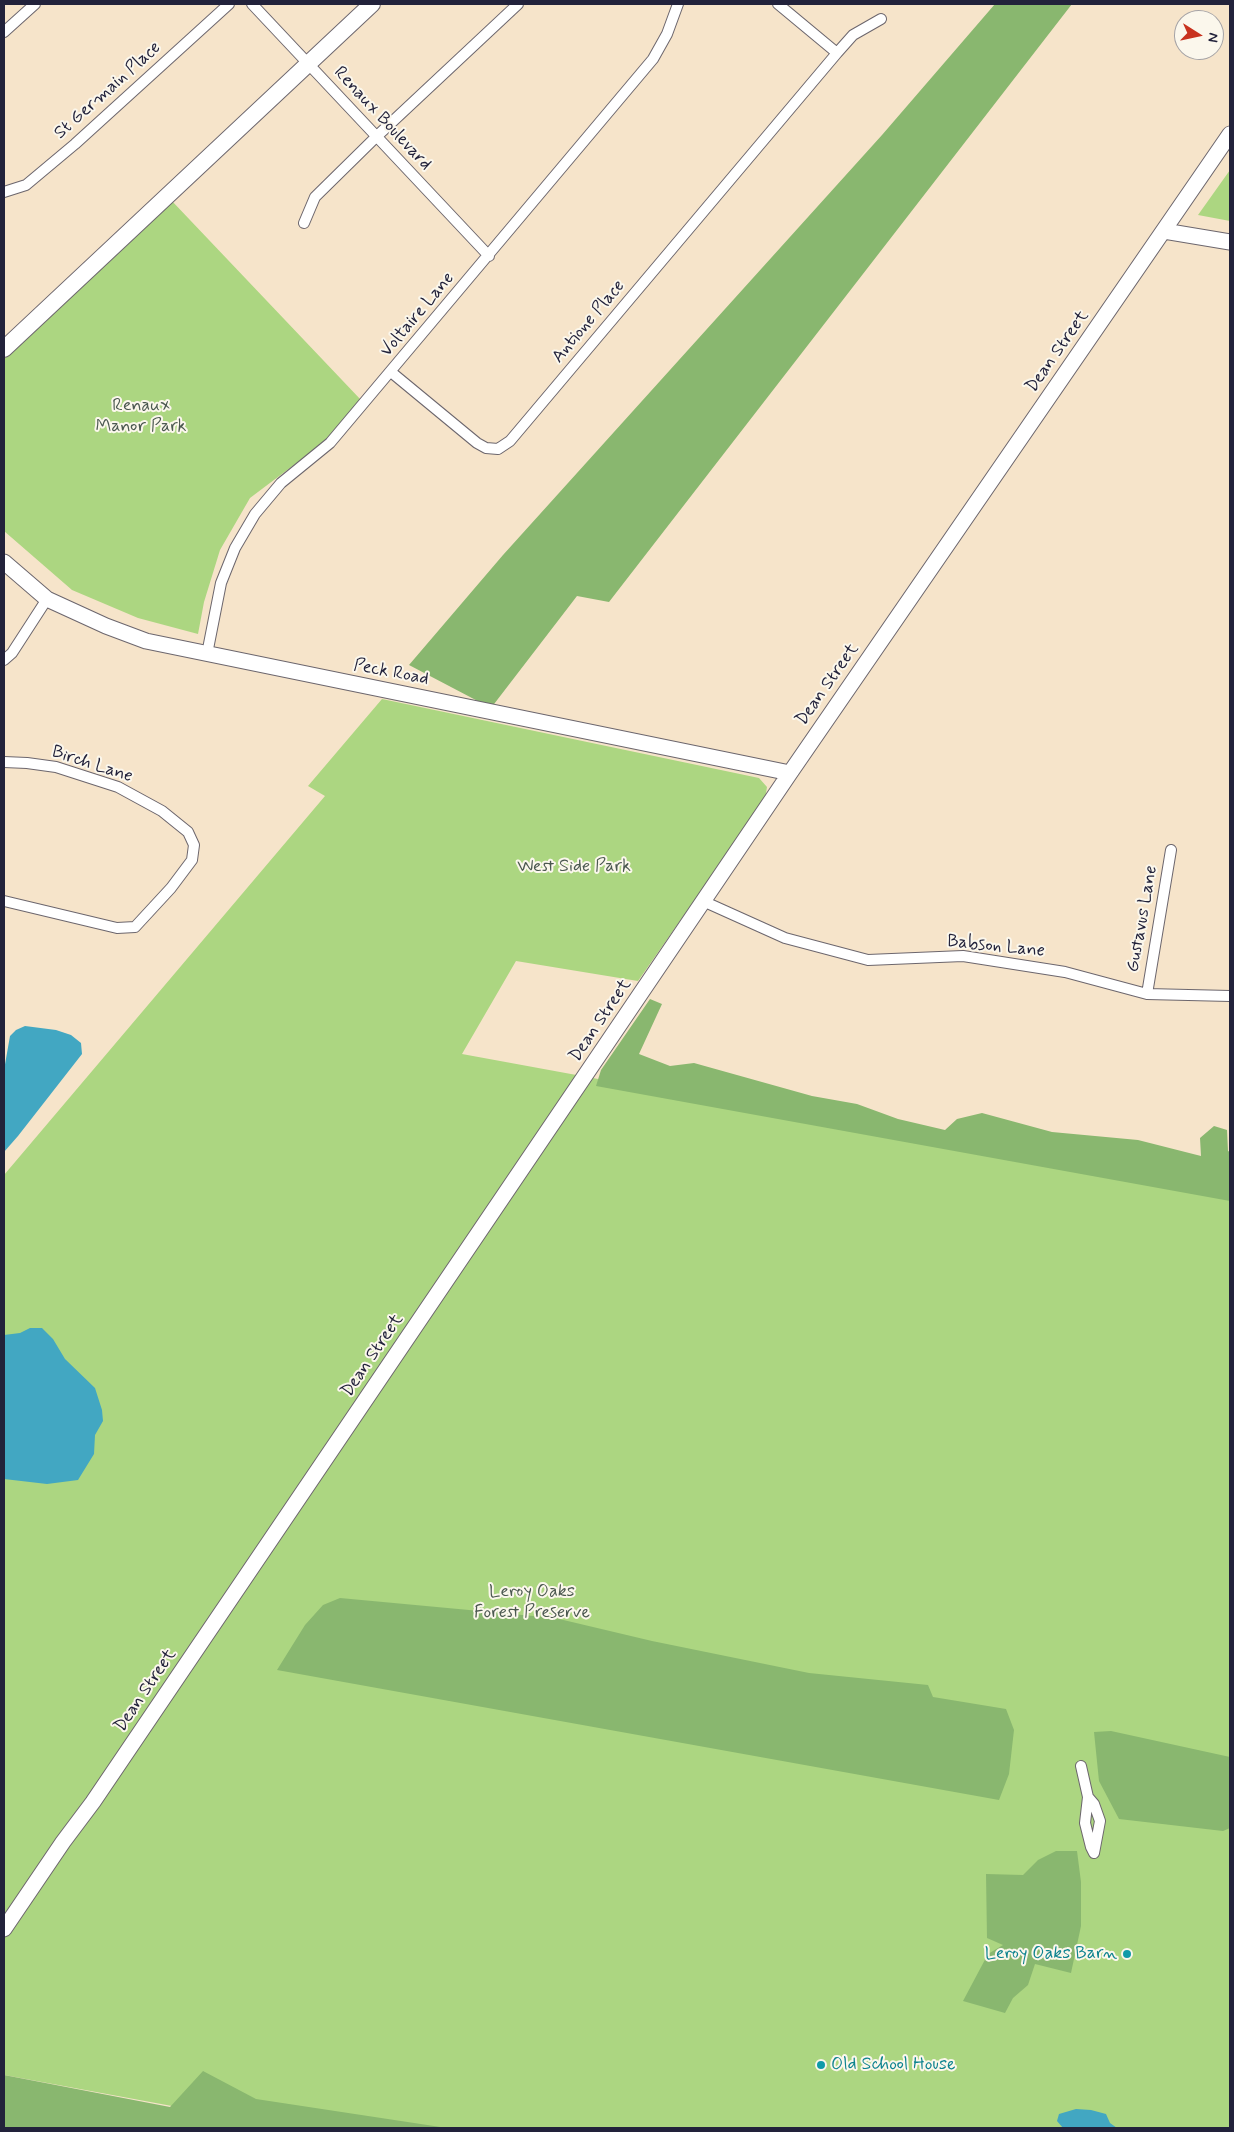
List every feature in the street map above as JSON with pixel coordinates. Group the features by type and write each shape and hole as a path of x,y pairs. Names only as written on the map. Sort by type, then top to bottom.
{"main road":[{"path":"4,350 372,4"}],"street":[{"path":"4,32 35,4"},
{"name":"St Germain Place","path":"4,192 26,185 75,144 228,4"},
{"name":"Renaux Boulevard","path":"252,4 489,256"},
{"path":"304,223 315,197 518,4"},
{"name":"Voltaire Lane","path":"207,654 222,583 235,548 255,514 281,483 330,443 653,59 667,34 678,4"},
{"path":"778,4 837,53"},
{"name":"Antione Place","path":"391,372 476,443 486,448 498,449 510,441 837,53 853,35 881,20"},
{"name":"Dean Street","path":"4,1930 790,773 1230,134"},
{"path":"1164,231 1230,242"},
{"name":"Peck Road","path":"4,562 47,599 106,626 146,641 790,773"},
{"path":"4,660 12,653 47,599"},
{"name":"Birch Lane","path":"4,762 27,762 56,767 118,787 162,811 188,832 194,845 192,860 171,888 135,927 117,928 4,901"},
{"name":"Gustavus Lane","path":"1147,994 1171,850"},
{"name":"Babson Lane","path":"704,902 785,938 868,960 963,956 1065,972 1147,994 1230,996"},
{"path":"1081,1766 1088,1797"}],"green space":[{"path":"995,4 1072,4 609,602 577,596 491,708 409,665 503,555 882,135"},
{"path":"1230,170 1230,221 1198,215"},
{"name":"Renaux Manor Park","path":"171,200 361,400 327,440 250,498 220,550 204,602 198,634 138,618 72,590 4,531 4,359"},
{"name":"Leroy Oaks Forest Preserve","path":"382,699 759,778 767,787 765,799 638,981 516,961 462,1054 1230,1195 1230,2128 291,2128 4,2075 4,1175 325,796 308,786"},
{"path":"650,999 662,1004 639,1054 670,1066 694,1063 812,1096 857,1104 898,1119 945,1130 957,1119 982,1113 1052,1132 1138,1140 1201,1156 1200,1138 1214,1126 1227,1130 1228,1151 1230,1152 1230,1201 596,1086 601,1070"},
{"path":"340,1598 555,1618 652,1641 809,1673 928,1685 933,1697 1006,1709 1014,1730 1009,1774 999,1800 277,1670 305,1625 323,1605"},
{"path":"1111,1731 1230,1757 1230,1828 1223,1831 1119,1819 1099,1781 1094,1732"},
{"path":"1056,1851 1077,1851 1081,1882 1081,1926 1071,1973 1035,1964 1028,1985 1013,1998 1005,2013 963,2001 988,1954 1003,1945 987,1938 986,1874 1023,1875 1038,1860"},
{"path":"203,2071 256,2099 447,2128 4,2128 4,2075 170,2107"}],"water":[{"path":"25,1026 56,1030 71,1035 81,1043 82,1054 4,1152 4,1070 10,1036 16,1030"},
{"path":"30,1328 42,1328 53,1339 65,1359 95,1388 102,1410 103,1421 95,1435 94,1454 78,1480 47,1484 4,1479 4,1335 20,1333"},
{"path":"1076,2109 1106,2114 1110,2123 1117,2128 1063,2128 1057,2121 1059,2114"}],"place":[{"name":"Leroy Oaks Barn","path":"1127,1954"},
{"name":"Old School House","path":"821,2065"}],"park label":[{"name":"West Side Park","path":"574,867"}]}
